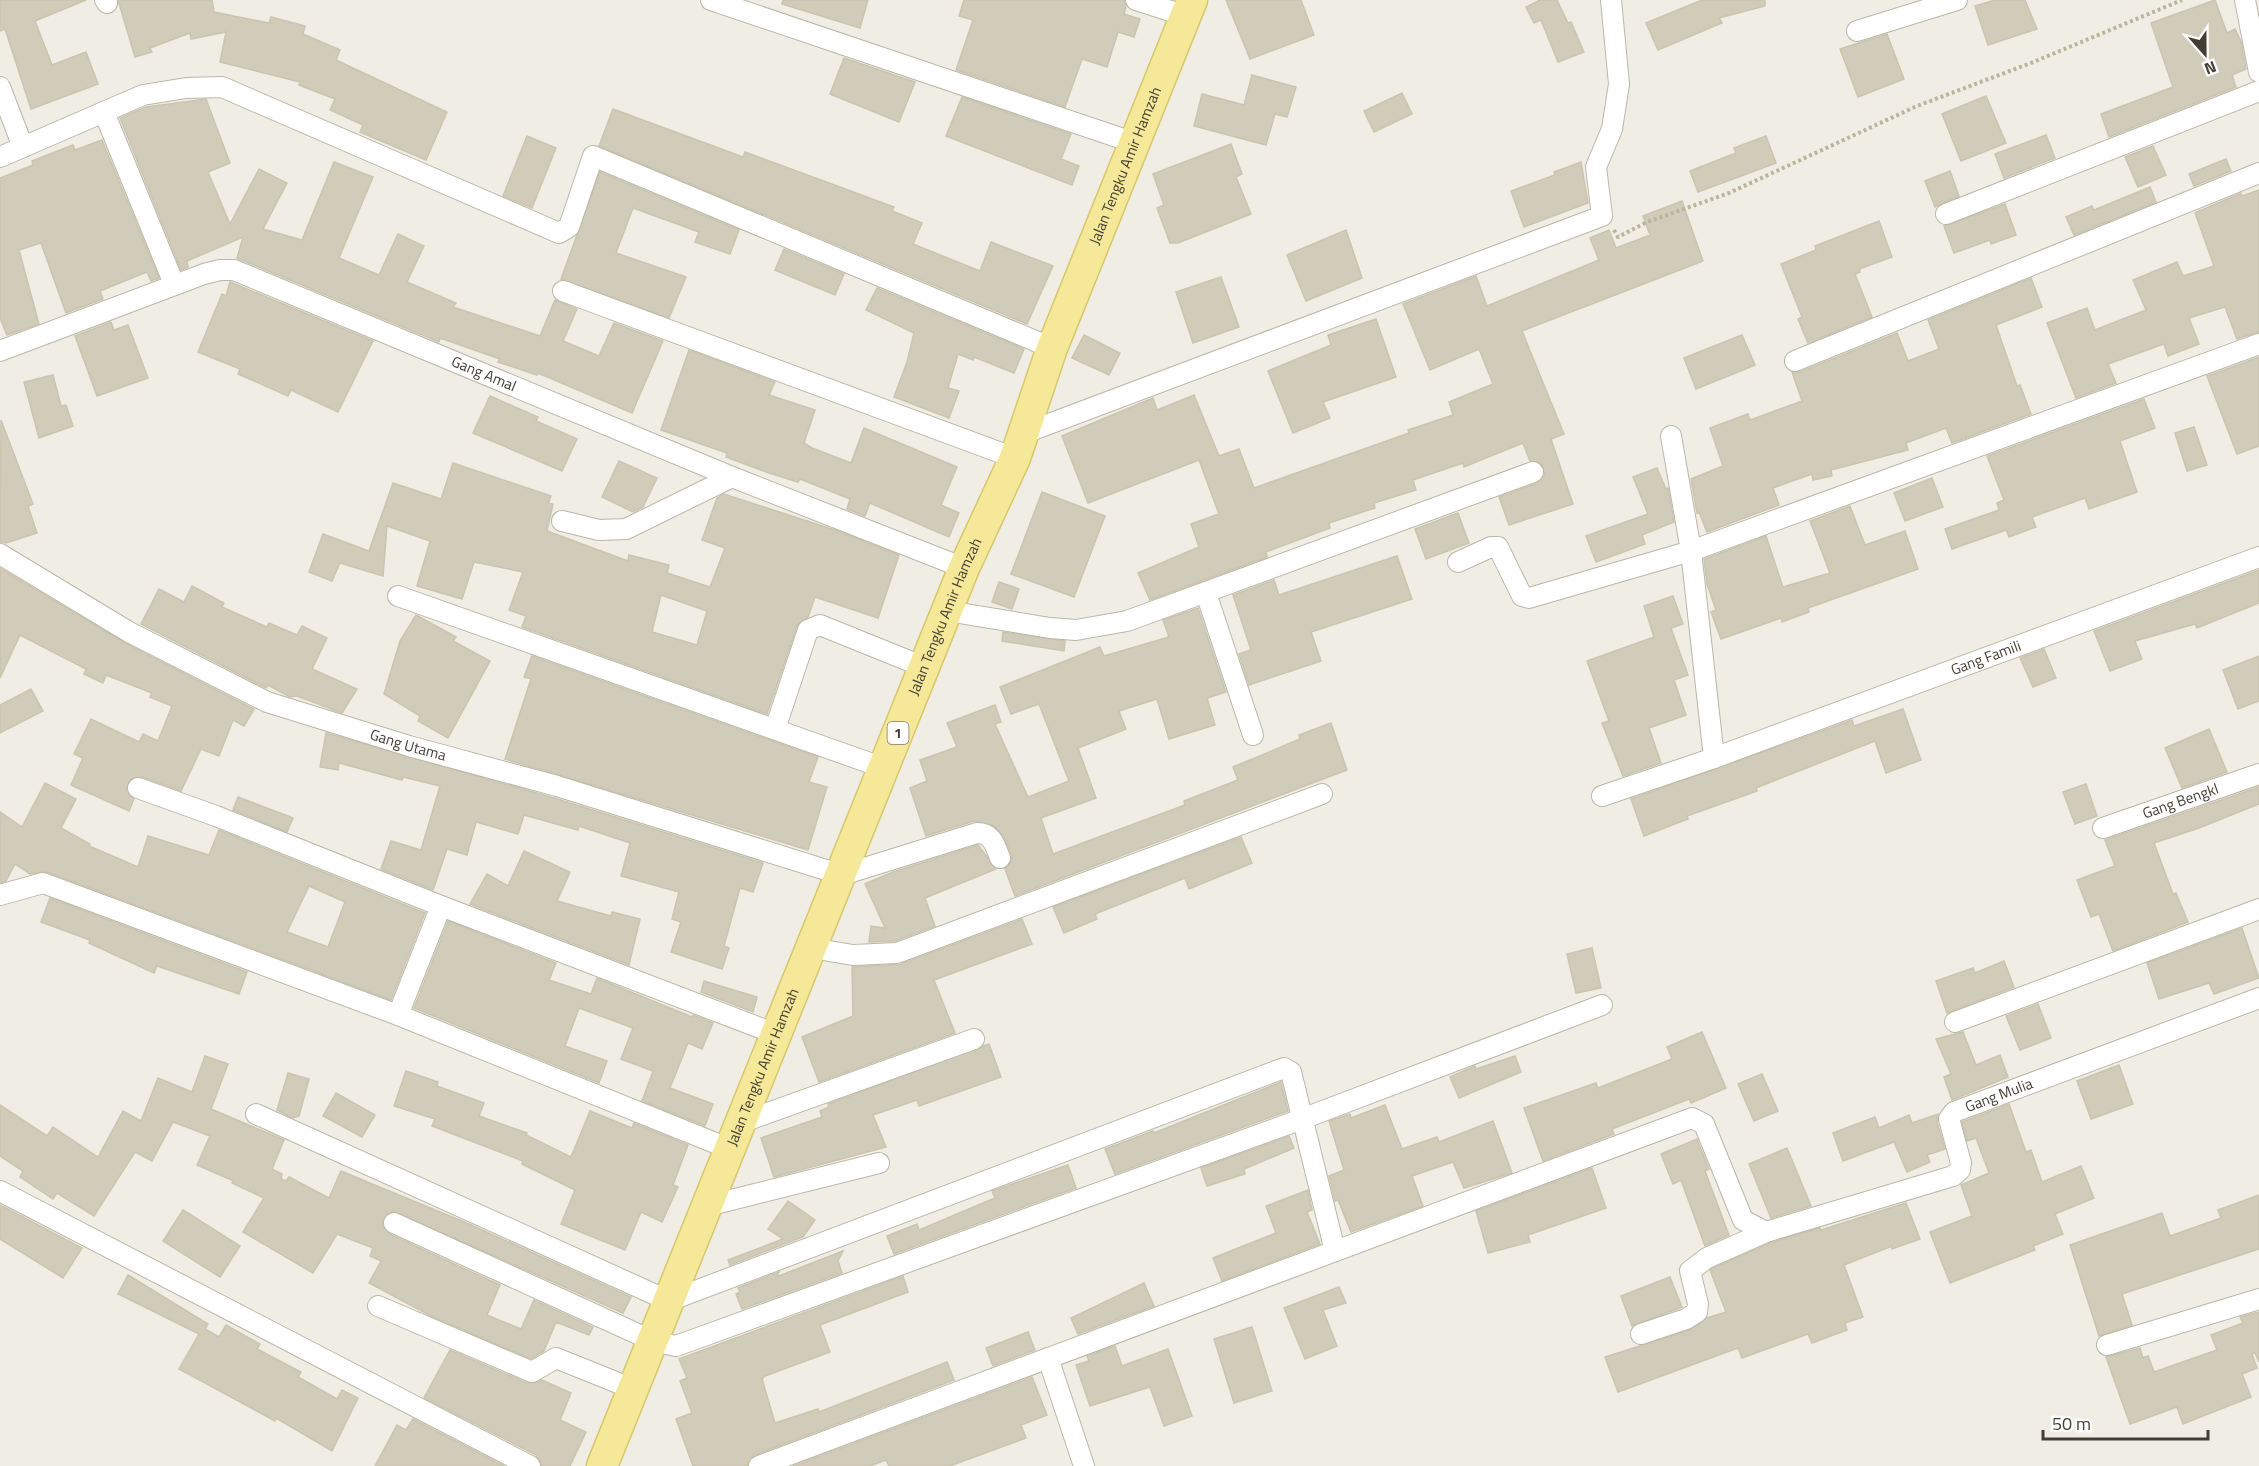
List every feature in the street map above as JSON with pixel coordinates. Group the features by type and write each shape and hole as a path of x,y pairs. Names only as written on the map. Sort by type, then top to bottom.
{"main road":[{"name":"Jalan Tengku Amir Hamzah","path":"602,1466 964,568 1020,446 1053,348 1189,8"}],"street":[{"path":"711,0 1135,143"},
{"path":"1136,0 1189,8"},
{"path":"563,291 1020,446 1602,216 1596,167 1612,129 1619,84 1611,0"},
{"path":"1857,31 1957,0"},
{"path":"2246,0 2255,35 2259,72"},
{"path":"0,87 23,147"},
{"path":"0,157 143,96 186,88 222,87 560,233 569,227 593,156 1053,348"},
{"path":"1946,214 2259,91"},
{"path":"104,112 174,285"},
{"path":"1795,361 2259,173"},
{"name":"Gang Amal","path":"0,351 174,285 220,270 249,275 732,477 964,568"},
{"path":"1458,562 1491,546 1498,548 1522,596 1529,598 1691,551 2259,344"},
{"path":"1671,436 1691,551 1713,758"},
{"path":"947,610 1076,630 1127,621 1533,472"},
{"path":"562,521 599,530 626,528 732,477"},
{"name":"Gang Utama","path":"0,554 129,632 267,702 388,740 557,786 842,875"},
{"name":"Gang Famili","path":"1602,796 1713,758 2259,557"},
{"path":"1206,593 1253,735"},
{"path":"398,596 884,768"},
{"path":"775,729 808,630 813,626 820,625 924,667"},
{"name":"Gang Bengkl","path":"2103,828 2259,774"},
{"path":"138,788 216,816 441,906 776,1034"},
{"path":"811,948 853,954 897,953 1322,794"},
{"path":"842,875 977,833 991,837 1000,858"},
{"path":"0,895 43,883 398,1015 735,1136 974,1039"},
{"path":"398,1015 441,906"},
{"path":"1955,1022 2259,909"},
{"name":"Gang Mulia","path":"1766,1232 1953,1176 1960,1170 1961,1163 1949,1119 1954,1112 2259,998"},
{"path":"394,1223 653,1341 676,1346 1302,1119 1602,1005"},
{"path":"256,1114 669,1301 1284,1068 1291,1072 1335,1251"},
{"path":"759,1466 1692,1118 1704,1124 1743,1220 1766,1232"},
{"path":"707,1206 879,1163"},
{"path":"0,1191 530,1466"},
{"path":"1641,1334 1686,1319 1697,1312 1698,1304 1690,1271 1707,1258 1766,1232"},
{"path":"2107,1346 2259,1299"},
{"path":"378,1306 532,1372 556,1358 633,1389"},
{"path":"1048,1358 1084,1466"}],"path":[{"path":"1602,216 1611,222 1618,237 1647,222 1729,193 1917,106 2031,63 2182,0"}],"building":[{"path":"0,0 86,0 35,21 52,65 86,52 98,84 31,109 5,29 0,31"},
{"path":"118,0 212,0 214,12 269,23 271,17 305,26 303,34 340,50 336,60 447,112 426,160 360,132 363,125 330,110 335,99 299,85 300,82 220,62 226,32 191,39 190,33 150,48 152,52 135,57"},
{"path":"783,0 868,0 860,28 782,4"},
{"path":"964,0 1124,0 1126,7 1124,14 1140,19 1134,37 1118,32 1107,67 1082,59 1065,107 956,70 973,20 959,16"},
{"path":"1226,0 1301,0 1314,35 1250,59"},
{"path":"1540,0 1557,0 1568,23 1571,22 1584,52 1558,62 1541,20 1534,23 1526,7"},
{"path":"1702,0 1765,0 1765,6 1719,18 1722,23 1658,50 1646,23"},
{"path":"1995,0 2025,0 2037,29 1988,45 1975,6"},
{"path":"2215,0 2227,33 2235,29 2241,41 2246,69 2232,75 2236,87 2109,137 2101,114 2173,87 2151,23"},
{"path":"1887,34 1904,79 1858,97 1840,49"},
{"path":"844,58 915,82 899,122 830,94"},
{"path":"1252,75 1296,87 1287,117 1275,114 1266,145 1194,126 1202,94 1244,105"},
{"path":"1402,93 1412,114 1374,132 1364,111"},
{"path":"1986,96 2006,143 1961,161 1942,114"},
{"path":"962,97 1071,134 1061,159 1079,166 1072,185 946,136"},
{"path":"206,99 230,163 208,172 230,224 259,169 287,183 263,229 302,240 334,162 373,177 339,258 379,275 398,234 424,246 407,282 456,303 453,307 540,336 555,300 577,309 563,341 599,356 614,323 663,341 632,413 538,373 537,375 498,362 500,359 440,338 439,342 237,258 243,237 187,261 188,267 181,270 120,118 146,107"},
{"path":"613,109 743,157 745,152 894,207 892,211 922,223 913,244 980,271 991,242 1053,266 1027,324 599,146"},
{"path":"2046,135 2055,158 2004,178 1995,154"},
{"path":"527,136 556,148 532,208 503,196"},
{"path":"1766,136 1776,163 1698,192 1690,171 1736,153 1734,148"},
{"path":"102,140 159,278 151,281 147,272 100,291 103,299 66,313 41,243 19,250 39,324 7,335 0,318 0,178 33,165 32,161 73,145 75,150"},
{"path":"1231,144 1242,174 1236,177 1251,214 1178,243 1170,243 1157,208 1164,205 1153,174"},
{"path":"2153,146 2166,175 2138,187 2125,157"},
{"path":"2226,159 2231,171 2194,186 2189,174"},
{"path":"1581,162 1588,203 1524,227 1511,191 1555,175 1554,172"},
{"path":"1950,171 1959,196 1935,207 1925,181"},
{"path":"600,172 739,230 730,254 695,242 699,232 633,208 616,253 686,277 669,318 561,279"},
{"path":"2150,187 2156,202 2074,235 2066,217 2092,206 2094,210"},
{"path":"2259,190 2259,332 2237,339 2225,307 2189,318 2199,344 2168,356 2164,344 2108,364 2116,383 2076,398 2047,323 2087,308 2095,330 2146,310 2133,280 2177,262 2183,276 2214,266 2195,213 2241,193 2242,196"},
{"path":"1682,201 1703,261 1522,331 1564,434 1551,439 1573,504 1509,525 1499,497 1537,483 1545,475 1541,463 1530,461 1523,443 1464,467 1463,463 1413,480 1416,490 1374,503 1375,508 1329,523 1330,528 1266,552 1267,557 1150,600 1138,573 1199,547 1191,524 1219,514 1199,460 1088,503 1062,436 1153,398 1157,410 1194,395 1219,456 1239,449 1254,488 1453,415 1449,402 1493,384 1479,349 1430,370 1403,304 1476,276 1487,306 1599,260 1590,238 1609,230 1616,248 1650,235 1643,216"},
{"path":"2005,204 2016,235 1991,244 1990,240 1954,253 1944,226"},
{"path":"1879,221 1892,257 1859,269 1860,272 1855,274 1872,317 1808,343 1798,319 1802,317 1781,264 1816,250 1815,246"},
{"path":"1346,230 1362,278 1306,301 1287,255"},
{"path":"784,249 844,274 835,295 775,270"},
{"path":"1221,277 1239,327 1193,343 1176,292"},
{"path":"2031,278 2042,307 1996,325 2017,386 2020,385 2031,414 1952,443 1946,428 1906,443 1908,450 1831,470 1832,476 1813,480 1812,474 1773,488 1779,505 1707,532 1699,512 1697,513 1691,479 1723,466 1710,428 1748,414 1750,420 1802,401 1792,372 1800,372 1897,333 1908,361 1939,349 1928,320"},
{"path":"230,282 373,341 338,412 291,390 288,396 238,374 240,369 198,352 222,294 226,296"},
{"path":"877,288 1024,349 1014,373 974,357 973,360 958,354 948,388 959,391 949,418 894,397 907,362 914,333 866,310"},
{"path":"1376,319 1396,377 1323,402 1330,418 1293,433 1268,371 1331,345 1328,335"},
{"path":"111,322 114,330 128,325 148,378 97,396 75,336"},
{"path":"1084,335 1120,353 1109,375 1072,358"},
{"path":"1742,335 1755,365 1696,389 1684,358"},
{"path":"689,350 775,382 769,395 815,410 804,443 812,448 851,463 864,428 957,467 941,505 959,513 949,537 870,503 865,516 847,509 850,499 800,479 798,482 769,473 726,457 727,453 661,430"},
{"path":"2259,357 2259,446 2237,454 2207,376"},
{"path":"53,375 61,406 66,405 73,426 39,438 24,382"},
{"path":"490,396 538,417 536,421 577,439 562,471 473,433"},
{"path":"2144,399 2155,428 2120,441 2137,492 2089,509 2085,498 2032,517 2036,527 2009,537 2006,530 1952,549 1945,529 1999,510 1997,503 2004,500 1987,456"},
{"path":"1,420 33,504 28,506 37,533 6,543 0,542"},
{"path":"2194,427 2207,465 2187,471 2175,433"},
{"path":"619,461 657,478 643,507 633,512 602,497"},
{"path":"453,463 551,496 548,503 553,504 547,531 628,561 629,555 669,565 667,573 710,587 725,548 702,540 717,498 724,494 838,531 899,555 878,618 815,597 808,617 797,626 767,714 522,627 526,616 509,610 523,572 474,562 462,599 417,586 430,541 387,526 383,576 340,563 332,581 309,572 323,534 369,551 393,483 441,499","holes":["661,595 707,611 697,645 652,632"]},
{"path":"1657,468 1666,489 1668,488 1674,522 1642,535 1645,544 1596,562 1586,536 1648,514 1633,477"},
{"path":"1932,478 1943,507 1905,521 1894,493"},
{"path":"1042,492 1105,516 1074,597 1011,574"},
{"path":"1850,506 1865,545 1905,531 1918,569 1808,608 1809,612 1782,622 1781,618 1721,639 1711,612 1716,610 1707,584 1704,559 1766,536 1783,587 1830,573 1810,521"},
{"path":"1458,513 1469,543 1426,559 1415,529"},
{"path":"1397,556 1412,599 1311,632 1321,661 1249,685 1239,654 1251,650 1233,595 1274,580 1279,595"},
{"path":"0,568 123,642 254,709 244,726 233,720 219,756 201,749 181,791 142,777 131,779 126,790 134,799 129,811 71,785 83,758 74,754 91,719 139,742 143,734 158,741 172,706 150,697 152,693 106,675 103,683 84,674 86,669 20,635 0,678"},
{"path":"2259,570 2259,603 2197,628 2195,624 2135,641 2142,659 2110,671 2094,631"},
{"path":"999,582 1019,589 1012,609 992,602"},
{"path":"192,586 224,603 222,607 267,627 269,623 297,635 302,626 327,638 312,669 357,689 342,713 297,696 290,697 268,685 266,688 141,624 159,589 184,602"},
{"path":"1673,596 1683,624 1671,628 1688,675 1674,680 1686,715 1649,728 1661,763 1623,776 1602,723 1609,721 1587,661 1654,637 1644,606"},
{"path":"1198,608 1226,692 1207,698 1215,725 1169,739 1157,699 1119,711 1126,729 1078,748 1096,798 1041,818 1053,854 1185,805 1184,801 1238,780 1233,767 1300,739 1299,735 1331,723 1347,770 1015,896 1005,869 1012,860 1011,854 1003,835 994,826 974,821 926,836 910,788 927,781 920,760 957,747 947,723 995,705 1001,722 995,724 1028,797 1069,781 1039,704 1011,714 1000,687 1100,647 1104,656 1169,637 1163,620"},
{"path":"416,615 456,637 453,641 490,661 448,738 418,721 420,716 384,694 400,641"},
{"path":"1003,632 1065,641 1064,651 1002,641"},
{"path":"2044,649 2056,678 2033,687 2020,658"},
{"path":"532,656 818,757 809,782 827,787 808,850 505,759 531,679 524,677"},
{"path":"2259,656 2259,701 2238,709 2223,670"},
{"path":"31,689 43,711 0,733 0,705"},
{"path":"1903,709 1921,760 1886,773 1875,741 1756,788 1757,791 1687,816 1688,819 1644,836 1631,799 1852,720 1854,726"},
{"path":"2209,729 2227,772 2182,788 2165,748"},
{"path":"326,733 554,798 763,863 753,892 740,888 724,946 729,948 722,969 671,952 681,922 672,919 679,892 621,876 630,843 579,826 578,830 524,815 518,834 476,822 467,855 447,849 433,890 381,869 391,841 421,850 440,786 403,777 402,780 339,763 338,770 320,767"},
{"path":"45,783 76,799 61,828 90,844 89,846 138,867 148,836 209,855 219,830 425,913 391,1000 47,872 30,874 15,864 6,881 0,883 0,812 22,827","holes":["309,886 345,902 328,947 287,932"]},
{"path":"2086,784 2097,816 2075,824 2063,792"},
{"path":"2259,787 2259,804 2154,843 2173,894 2176,893 2188,922 2113,951 2099,914 2091,917 2077,880 2115,866 2105,840"},
{"path":"238,797 293,818 287,832 233,810"},
{"path":"1241,837 1252,863 1189,889 1185,878 1095,914 1097,919 1064,933 1053,907"},
{"path":"978,845 996,869 925,898 935,926 895,941 869,942 871,926 885,928 865,884 893,872"},
{"path":"524,851 570,872 557,901 611,916 612,912 640,919 629,965 470,904 487,874 508,886"},
{"path":"50,898 247,972 239,994 157,966 154,973 89,943 90,940 41,922"},
{"path":"1022,919 1032,944 934,980 955,1033 819,1082 802,1037 853,1016 852,967 901,964"},
{"path":"448,921 556,963 549,980 591,994 597,978 692,1017 693,1015 713,1023 702,1049 688,1043 670,1088 713,1104 705,1126 642,1101 653,1071 621,1059 633,1028 579,1008 565,1046 607,1061 599,1083 414,1008"},
{"path":"2242,928 2259,978 2214,994 2209,983 2159,999 2147,963"},
{"path":"1592,948 1601,988 1576,993 1567,954"},
{"path":"2004,961 2014,987 1947,1013 1936,981 1973,968 1975,973"},
{"path":"704,981 757,997 753,1012 701,992"},
{"path":"2038,1004 2051,1038 2020,1050 2006,1016"},
{"path":"1702,1032 1726,1088 1691,1103 1689,1099 1612,1129 1614,1134 1543,1161 1524,1108 1596,1083 1598,1088 1672,1059 1667,1047"},
{"path":"1963,1032 1976,1065 2000,1055 2008,1077 1952,1100 1944,1077 1951,1074 1936,1039"},
{"path":"989,1044 1001,1077 919,1106 917,1100 873,1115 886,1147 774,1177 761,1138 822,1117 820,1111 829,1107 828,1104"},
{"path":"205,1056 228,1064 211,1109 284,1140 272,1169 282,1174 281,1179 286,1181 289,1177 329,1198 341,1171 469,1224 631,1297 623,1313 393,1211 383,1219 382,1225 389,1234 500,1285 487,1315 521,1329 534,1300 593,1327 589,1335 556,1322 544,1351 531,1359 431,1316 369,1283 381,1261 370,1256 373,1248 337,1234 313,1273 243,1232 264,1198 232,1183 234,1181 197,1165 210,1136 173,1122 152,1161 135,1152 94,1216 57,1193 53,1199 20,1177 23,1171 0,1156 0,1105 47,1136 53,1127 98,1157 123,1111 141,1121 158,1078 192,1092"},
{"path":"1515,1056 1521,1072 1459,1098 1450,1077 1475,1066 1476,1069"},
{"path":"2119,1065 2133,1104 2091,1119 2077,1081"},
{"path":"406,1071 438,1082 437,1086 484,1103 479,1116 527,1133 526,1135 571,1157 590,1111 632,1128 634,1123 688,1145 673,1185 678,1187 662,1222 641,1212 625,1250 561,1224 575,1190 522,1164 523,1161 432,1126 435,1119 394,1106"},
{"path":"288,1073 309,1079 299,1116 293,1118 277,1110"},
{"path":"1762,1074 1778,1111 1754,1121 1738,1084"},
{"path":"1281,1082 1288,1111 1115,1174 1105,1149 1153,1131 1154,1133"},
{"path":"336,1093 375,1115 362,1137 323,1116"},
{"path":"2009,1104 2026,1152 2031,1150 2042,1182 2081,1166 2094,1198 2055,1214 2063,1234 2033,1246 2035,1250 1950,1283 1930,1232 1972,1216 1961,1185 1989,1173 1976,1138 1967,1141 1962,1122"},
{"path":"1385,1105 1402,1149 1437,1137 1439,1142 1493,1121 1512,1173 1464,1188 1453,1162 1412,1176 1423,1206 1351,1232 1338,1200 1335,1201 1329,1176 1344,1170 1329,1121 1350,1114 1351,1118"},
{"path":"1938,1114 1937,1122 1945,1149 1927,1155 1930,1162 1907,1172 1894,1142 1843,1161 1833,1133 1875,1117 1879,1128 1909,1115 1912,1123"},
{"path":"1289,1136 1294,1148 1244,1169 1245,1174 1207,1186 1201,1168"},
{"path":"1697,1139 1709,1169 1705,1171 1729,1235 1705,1246 1681,1180 1673,1184 1661,1154"},
{"path":"1787,1148 1811,1206 1771,1218 1749,1164"},
{"path":"1068,1165 1076,1188 894,1254 887,1236 917,1224 919,1230 995,1198 992,1191"},
{"path":"1592,1168 1606,1208 1528,1235 1530,1242 1488,1253 1476,1211"},
{"path":"1308,1190 1312,1210 1307,1212 1320,1244 1222,1281 1213,1258 1276,1233 1266,1206"},
{"path":"2259,1195 2259,1249 2122,1294 2132,1325 2099,1336 2070,1245 2162,1213 2170,1236 2221,1218 2218,1210"},
{"path":"788,1201 815,1220 803,1237 730,1265 728,1260 783,1239 768,1229"},
{"path":"1906,1203 1920,1239 1892,1249 1892,1246 1844,1265 1863,1317 1845,1323 1847,1330 1812,1343 1808,1334 1742,1358 1738,1348 1618,1392 1605,1357 1690,1330 1707,1318 1726,1312 1710,1270 1713,1268 1770,1243 1820,1228 1821,1230"},
{"path":"0,1205 82,1248 63,1278 0,1239"},
{"path":"183,1210 240,1246 220,1277 163,1241"},
{"path":"843,1251 838,1261 842,1273 742,1309 736,1294 740,1292 738,1288 779,1272 776,1277"},
{"path":"128,1275 208,1324 205,1329 219,1337 226,1325 260,1344 257,1349 301,1372 298,1377 337,1399 342,1390 358,1398 332,1451 276,1418 275,1421 179,1369 199,1334 118,1294"},
{"path":"903,1276 908,1292 820,1325 830,1352 762,1379 775,1423 818,1409 819,1412 947,1362 954,1380 755,1455 749,1459 747,1466 693,1466 676,1419 692,1413 680,1381 687,1378 679,1359"},
{"path":"1670,1277 1682,1307 1632,1326 1621,1296"},
{"path":"1144,1283 1154,1306 1078,1334 1071,1318"},
{"path":"1339,1287 1346,1303 1323,1310 1337,1346 1305,1359 1284,1308"},
{"path":"2259,1312 2259,1362 2255,1353 2252,1354 2257,1368 2242,1374 2251,1397 2183,1424 2177,1407 2130,1424 2106,1357 2140,1348 2143,1358 2148,1356 2154,1372 2217,1350 2211,1335 2243,1323 2240,1317"},
{"path":"1252,1327 1272,1391 1234,1403 1214,1339"},
{"path":"1028,1332 1035,1350 993,1366 986,1348"},
{"path":"1115,1346 1122,1366 1168,1349 1192,1416 1164,1426 1150,1387 1090,1406 1076,1365 1089,1361 1087,1356"},
{"path":"450,1350 527,1383 542,1380 571,1393 560,1420 586,1432 570,1466 542,1466 536,1455 424,1398"},
{"path":"1032,1377 1047,1415 1021,1425 1026,1438 950,1466 889,1466 886,1460 870,1466 793,1466"},
{"path":"413,1419 504,1466 375,1466 397,1425 406,1430"}]}
